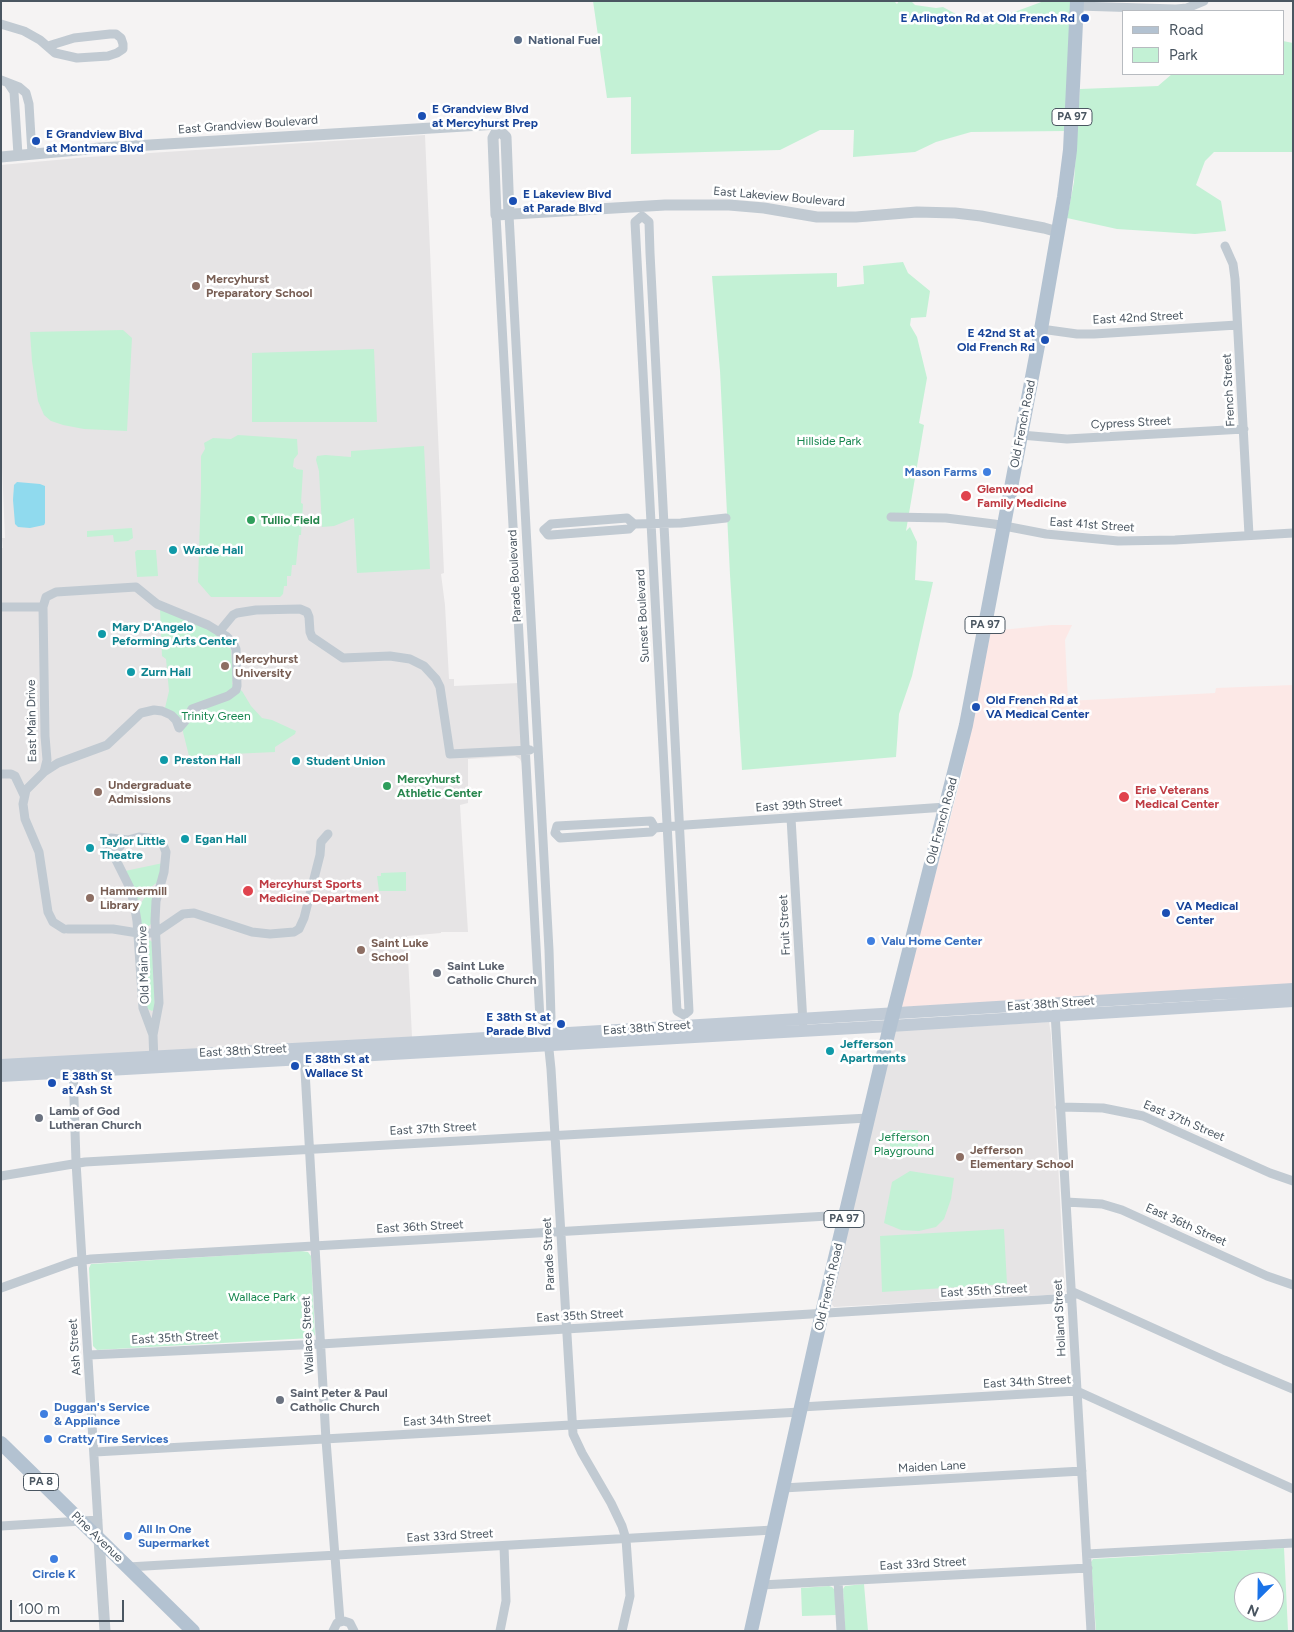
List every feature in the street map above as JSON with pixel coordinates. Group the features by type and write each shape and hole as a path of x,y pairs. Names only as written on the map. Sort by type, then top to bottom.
{"main road":[{"name":"Old French Road","path":"751,1631 800,1410 891,1020 964,732 1041,329 1064,197 1070,150 1077,4"},
{"name":"East 38th Street","path":"1,1076 73,1067 304,1054 547,1034 684,1026 803,1025 891,1020 1055,1009 1293,989"},
{"name":"East 38th Street","path":"1055,1009 1293,1001"},
{"name":"East 38th Street","path":"1,1065 73,1067"},
{"name":"Pine Avenue","path":"1,1443 193,1631"}],"street":[{"path":"1077,4 1176,9 1187,8 1204,1"},
{"path":"1,24 24,31 48,46 55,53 77,58 108,56 123,49 121,38 116,34 74,38 48,46"},
{"path":"5,82 23,90 28,98 32,154"},
{"path":"5,82 14,92 18,155"},
{"name":"East Grandview Boulevard","path":"1,157 105,148 498,126"},
{"name":"Parade Boulevard","path":"498,126 506,137 551,1008 551,1018 547,1034"},
{"name":"Parade Boulevard","path":"498,126 493,138 513,531 540,1019 547,1034"},
{"name":"East Lakeview Boulevard","path":"496,215 643,212 690,204 764,208 806,216 840,218 917,212 943,212 981,216 1058,232"},
{"name":"Sunset Boulevard","path":"643,212 648,222 689,1011 684,1026 677,1011 635,222 643,212"},
{"name":"French Street","path":"1225,246 1233,264 1235,279 1249,535"},
{"name":"East 42nd Street","path":"1041,329 1077,334 1094,334 1237,325"},
{"name":"Cypress Street","path":"1021,434 1059,438 1083,438 1244,429"},
{"name":"East 41st Street","path":"890,517 946,518 1054,535 1118,541 1175,540 1293,533"},
{"path":"513,531 544,530 551,524 627,518 634,524 651,524 726,518"},
{"path":"1,607 43,607 46,597 56,592 136,587 157,604 197,620 219,632 233,643 236,649 236,690 219,700 192,709 179,728 176,720 171,715 162,711 154,710 141,713 107,745 58,763 44,772"},
{"name":"East Main Drive","path":"24,795 29,786 44,772 47,760 43,607"},
{"path":"219,632 233,615 237,613 256,610 300,610 307,612 312,637 343,658 390,656 410,659 424,666 436,679 440,687 450,754 538,749"},
{"path":"1,774 15,776 24,795 25,819 39,852 48,912 53,922 66,929 113,929 138,933 155,933 183,914 194,913 262,934 294,932 299,929 304,918 320,855 321,842 328,834"},
{"name":"East 39th Street","path":"530,834 555,833 558,826 650,821 655,828 946,807"},
{"name":"Fruit Street","path":"791,818 803,1025"},
{"name":"Old Main Drive","path":"153,1035 144,1008 137,918 132,896 116,860 105,843 111,838 128,840 139,837 157,839 162,842 166,852 164,872 156,901 155,933 159,1003 153,1035 154,1062"},
{"path":"116,860 118,849 128,840"},
{"name":"Holland Street","path":"1055,1009 1091,1631"},
{"name":"Parade Street","path":"547,1034 551,1069 572,1425 574,1437 611,1503 626,1539 630,1596 622,1631"},
{"name":"Wallace Street","path":"304,1054 326,1440 340,1621"},
{"name":"Ash Street","path":"73,1067 76,1162 95,1452 104,1631"},
{"name":"East 37th Street","path":"1060,1108 1103,1108 1143,1116 1270,1173 1293,1181"},
{"name":"East 37th Street","path":"1,1176 76,1162 868,1118"},
{"name":"East 36th Street","path":"1066,1202 1102,1204 1122,1210 1267,1276 1293,1285"},
{"name":"East 36th Street","path":"1,1288 83,1260 316,1245 845,1216"},
{"name":"East 35th Street","path":"89,1355 321,1344 822,1314 1072,1295 1293,1389"},
{"name":"East 34th Street","path":"95,1452 572,1425 1077,1391 1293,1489"},
{"name":"Maiden Lane","path":"783,1488 1082,1471"},
{"path":"1,1526 98,1520"},
{"name":"East 33rd Street","path":"128,1567 773,1530"},
{"path":"1087,1554 1293,1543"},
{"path":"500,1631 506,1601 504,1546"},
{"name":"East 33rd Street","path":"761,1585 1088,1568"},
{"path":"838,1581 841,1631"},
{"path":"332,1631 340,1621 350,1623 354,1631"}],"shaded area":[{"name":"Mercyhurst University","path":"425,135 444,573 441,574 445,605 449,679 454,679 454,686 519,683 523,766 520,759 515,756 468,759 468,803 460,805 468,932 441,932 407,936 412,1037 1,1061 1,548 3,548 2,538 5,538 1,443 1,165 89,157"},
{"name":"Erie Veterans Medical Center","path":"1051,625 1072,625 1065,640 1068,701 1215,693 1216,688 1293,685 1293,985 903,1007 901,1004 962,774 991,631"},
{"name":"Jefferson Elementary School","path":"1049,1022 1064,1294 971,1297 928,1302 834,1307 830,1302 893,1031"}],"green space":[{"path":"593,1 894,1 897,4 899,1 911,1 915,5 943,7 963,18 986,20 1044,1 1071,1 1065,131 971,132 936,142 915,152 853,157 854,130 820,130 780,150 631,154 631,97 607,98"},
{"path":"1284,41 1293,43 1293,152 1214,152 1205,161 1196,185 1221,201 1226,231 1195,234 1117,229 1067,218 1074,182 1080,89 1158,86 1171,75 1284,75"},
{"name":"Hillside Park","path":"903,262 908,273 930,291 926,317 911,318 910,325 917,337 927,378 919,423 924,425 906,531 910,527 917,542 915,580 933,582 912,676 899,714 896,757 742,770 720,371 712,276 837,273 837,287 864,284 863,266"},
{"path":"123,330 132,338 127,431 84,429 63,425 51,421 44,415 38,401 30,332"},
{"path":"374,349 377,422 252,422 252,353"},
{"name":"Tullio Field","path":"238,435 297,439 298,454 294,459 293,467 303,470 301,535 299,535 296,565 292,565 291,576 287,576 287,586 284,586 283,594 280,597 211,597 198,582 201,456 205,449 204,443 213,438 231,439"},
{"path":"424,446 430,569 357,573 354,518 334,526 322,527 317,456 351,457 351,451"},
{"path":"132,528 133,538 128,541 114,542 113,535 87,537 87,531"},
{"path":"137,550 156,550 158,576 137,577 135,552"},
{"name":"Trinity Green","path":"160,609 181,616 220,635 231,650 232,684 242,691 251,706 262,718 272,720 296,731 295,734 275,747 275,752 189,756 180,720 165,708 169,691 166,659 162,656"},
{"path":"163,863 159,881 147,890 138,901 125,871"},
{"path":"406,872 406,891 379,891 377,876 381,876 381,873"},
{"path":"157,885 151,924 143,926 138,907 148,893"},
{"path":"145,939 152,942 155,1009 152,1011 146,1008 142,944"},
{"name":"Jefferson Playground","path":"890,1130 918,1130 918,1157 890,1157"},
{"path":"910,1171 954,1178 951,1199 944,1219 936,1227 919,1231 901,1230 884,1223 892,1182"},
{"path":"1004,1229 1007,1284 882,1292 880,1236"},
{"name":"Wallace Park","path":"308,1252 311,1256 315,1335 311,1338 97,1350 93,1346 89,1268 91,1264"},
{"path":"1284,1548 1288,1631 1096,1631 1091,1562 1093,1559"},
{"path":"864,1584 868,1631 845,1631 843,1589 845,1586"},
{"path":"829,1586 835,1590 836,1615 802,1616 801,1588"}],"water":[{"path":"17,482 45,486 44,525 30,528 18,527 15,524 13,500 14,485"}],"place":[{"name":"E Arlington Rd at Old French Rd","path":"1085,18"},
{"name":"National Fuel","path":"518,40"},
{"name":"E Grandview Blvd at Mercyhurst Prep","path":"422,116"},
{"name":"E Grandview Blvd at Montmarc Blvd","path":"36,141"},
{"name":"E Lakeview Blvd at Parade Blvd","path":"513,201"},
{"name":"Mercyhurst Preparatory School","path":"196,286"},
{"name":"E 42nd St at Old French Rd","path":"1045,340"},
{"name":"Mason Farms","path":"987,472"},
{"name":"Glenwood Family Medicine","path":"966,496"},
{"name":"Tullio Field","path":"251,520"},
{"name":"Warde Hall","path":"173,550"},
{"name":"Mary D'Angelo Peforming Arts Center","path":"102,634"},
{"name":"Mercyhurst University","path":"225,666"},
{"name":"Zurn Hall","path":"131,672"},
{"name":"Old French Rd at VA Medical Center","path":"976,707"},
{"name":"Preston Hall","path":"164,760"},
{"name":"Student Union","path":"296,761"},
{"name":"Mercyhurst Athletic Center","path":"387,786"},
{"name":"Undergraduate Admissions","path":"98,792"},
{"name":"Erie Veterans Medical Center","path":"1124,797"},
{"name":"Egan Hall","path":"185,839"},
{"name":"Taylor Little Theatre","path":"90,848"},
{"name":"Mercyhurst Sports Medicine Department","path":"248,891"},
{"name":"Hammermill Library","path":"90,898"},
{"name":"VA Medical Center","path":"1166,913"},
{"name":"Valu Home Center","path":"871,941"},
{"name":"Saint Luke School","path":"361,950"},
{"name":"Saint Luke Catholic Church","path":"437,973"},
{"name":"E 38th St at Parade Blvd","path":"561,1024"},
{"name":"Jefferson Apartments","path":"830,1051"},
{"name":"E 38th St at Wallace St","path":"295,1066"},
{"name":"E 38th St at Ash St","path":"52,1083"},
{"name":"Lamb of God Lutheran Church","path":"39,1118"},
{"name":"Jefferson Elementary School","path":"960,1157"},
{"name":"Saint Peter & Paul Catholic Church","path":"280,1400"},
{"name":"Duggan's Service & Appliance","path":"44,1414"},
{"name":"Cratty Tire Services","path":"48,1439"},
{"name":"All In One Supermarket","path":"128,1536"},
{"name":"Circle K","path":"54,1559"}]}
